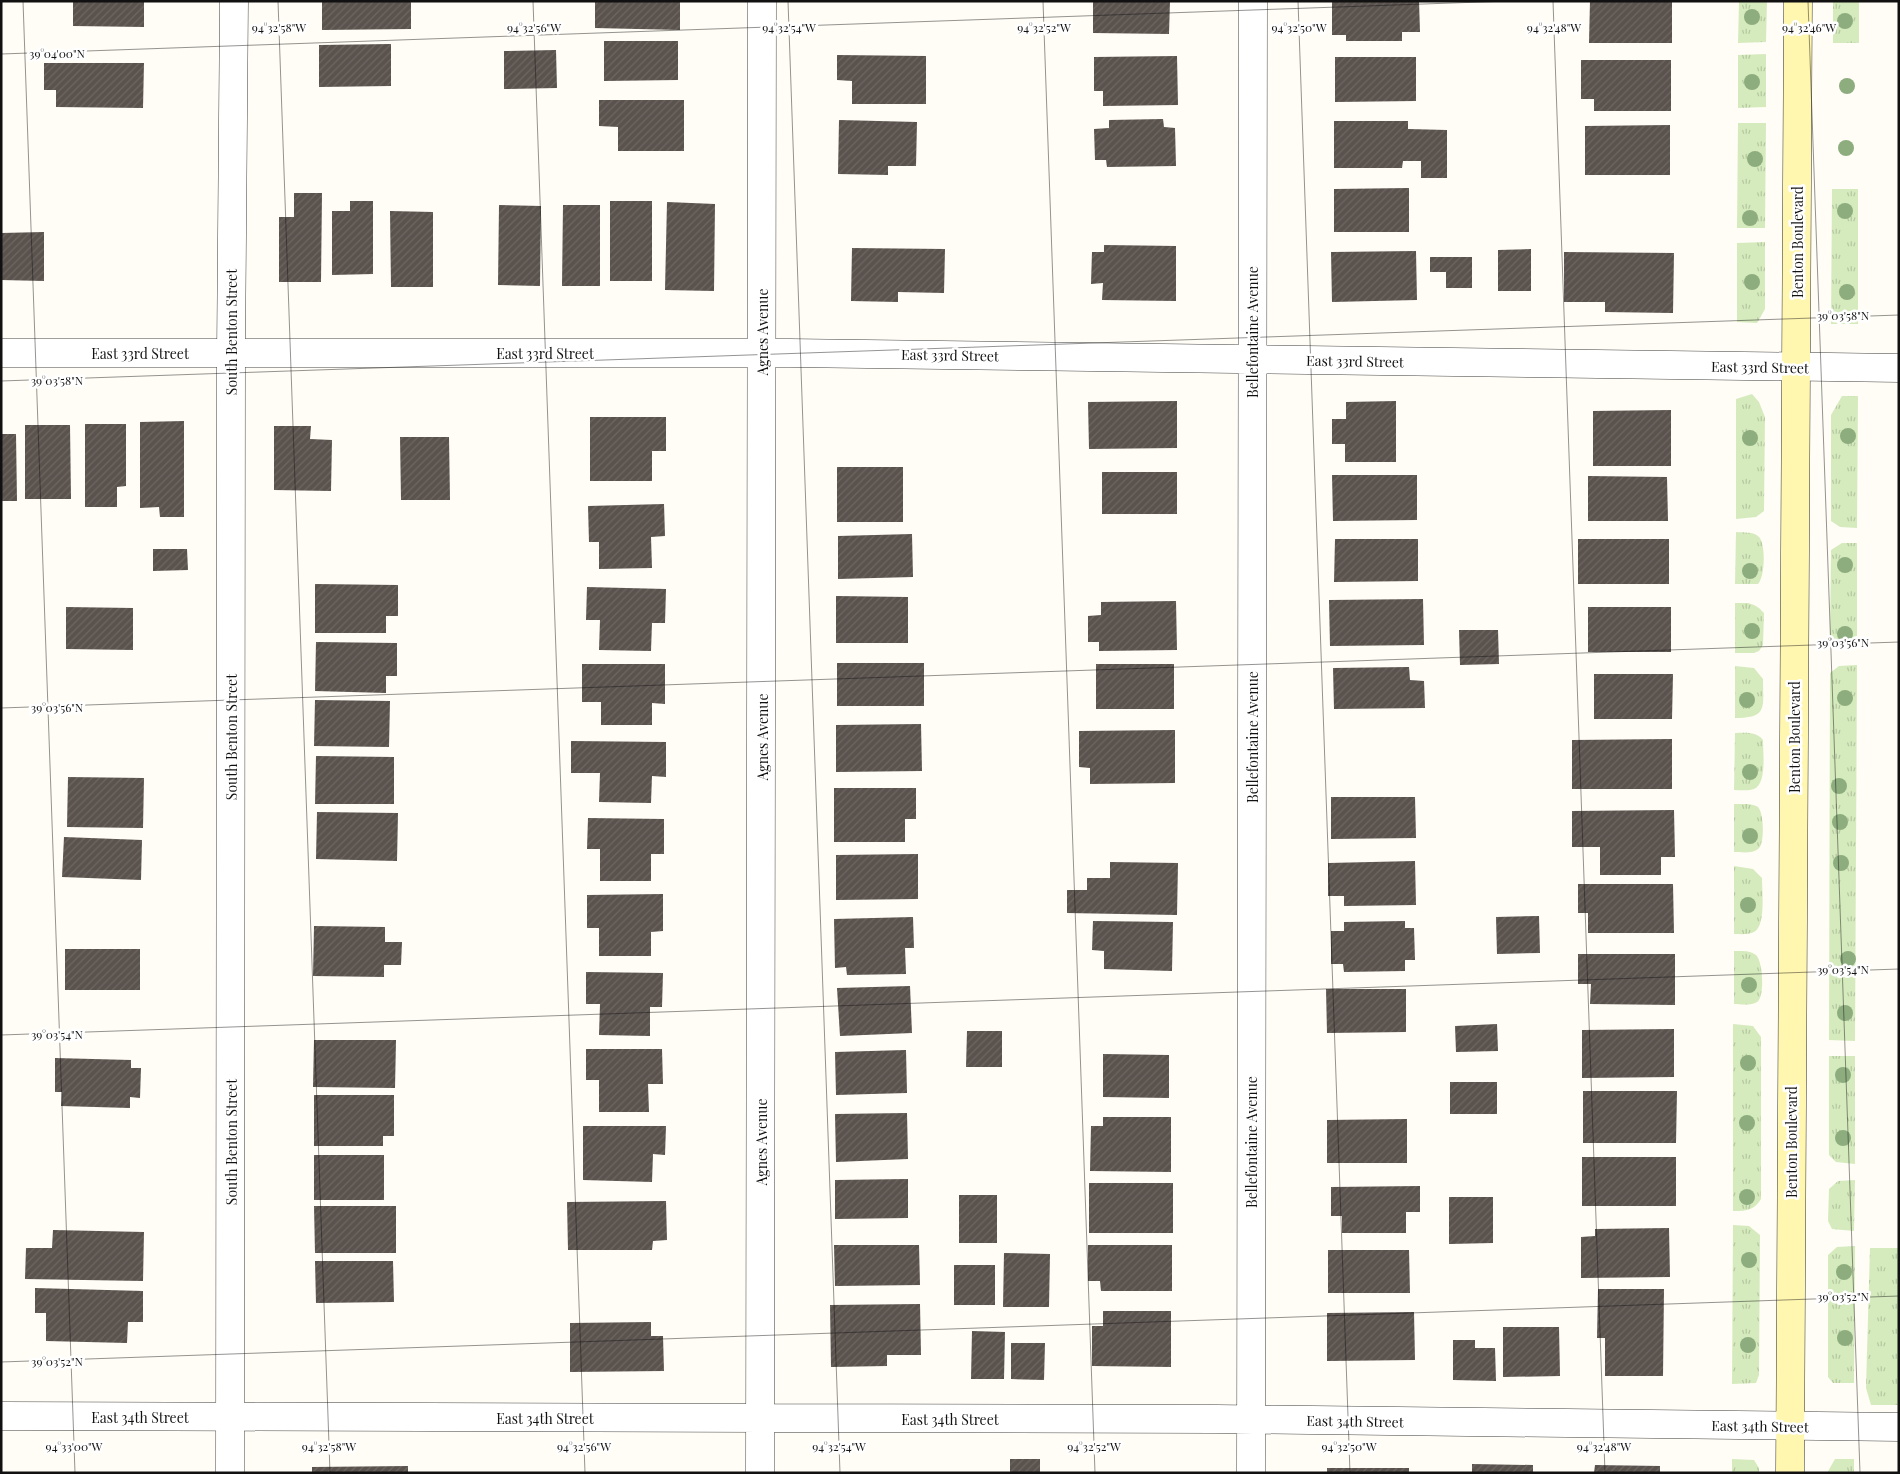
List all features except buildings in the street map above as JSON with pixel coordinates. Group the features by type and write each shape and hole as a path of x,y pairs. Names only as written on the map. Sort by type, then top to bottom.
{"main road":[{"name":"Benton Boulevard","path":"1790,1473 1798,1"}],"street":[{"name":"South Benton Street","path":"230,1473 230,354 234,1"},
{"name":"Agnes Avenue","path":"760,1473 762,1"},
{"name":"Bellefontaine Avenue","path":"1251,1473 1253,1"},
{"name":"East 33rd Street","path":"1,353 762,353 1899,368"},
{"name":"East 34th Street","path":"1,1416 1252,1420 1899,1427"}],"green space":[{"path":"1739,1 1767,1 1766,42 1738,43"},
{"path":"1833,1 1859,1 1859,43 1833,43"},
{"path":"1766,54 1766,107 1738,108 1738,55"},
{"path":"1738,123 1766,123 1765,228 1737,228"},
{"path":"1832,189 1858,189 1858,324 1831,324"},
{"path":"1765,242 1765,309 1757,323 1737,322 1737,243"},
{"path":"1752,394 1759,402 1765,417 1764,511 1756,517 1736,519 1736,399"},
{"path":"1842,396 1858,396 1857,528 1840,527 1831,521 1831,415"},
{"path":"1736,532 1754,534 1761,541 1764,553 1763,568 1758,584 1735,584"},
{"path":"1842,543 1857,543 1857,649 1835,646 1830,637 1831,550"},
{"path":"1735,603 1754,605 1764,613 1763,645 1759,651 1754,653 1735,653"},
{"path":"1857,665 1855,1041 1829,1040 1830,673 1839,666"},
{"path":"1735,666 1754,668 1763,679 1763,704 1761,709 1753,716 1746,718 1735,718"},
{"path":"1735,733 1754,734 1763,740 1763,774 1758,786 1754,789 1734,790"},
{"path":"1734,804 1753,805 1760,810 1763,835 1760,846 1756,851 1734,852"},
{"path":"1734,866 1753,869 1762,878 1762,916 1758,928 1750,934 1734,934"},
{"path":"1734,951 1751,952 1758,959 1762,971 1762,987 1760,999 1755,1003 1734,1004"},
{"path":"1733,1024 1753,1026 1761,1037 1761,1199 1752,1208 1737,1211 1733,1211"},
{"path":"1829,1056 1855,1056 1855,1164 1836,1162 1829,1155"},
{"path":"1855,1180 1854,1231 1832,1229 1828,1221 1829,1189 1838,1181"},
{"path":"1733,1225 1749,1226 1760,1235 1759,1375 1756,1383 1732,1384"},
{"path":"1855,1246 1854,1383 1833,1383 1828,1377 1828,1255 1837,1247"},
{"path":"1870,1248 1899,1248 1899,1405 1871,1405 1866,1388"},
{"path":"1732,1459 1754,1460 1759,1468 1759,1473 1732,1473"},
{"path":"1835,1459 1854,1459 1854,1473 1827,1473"}]}
